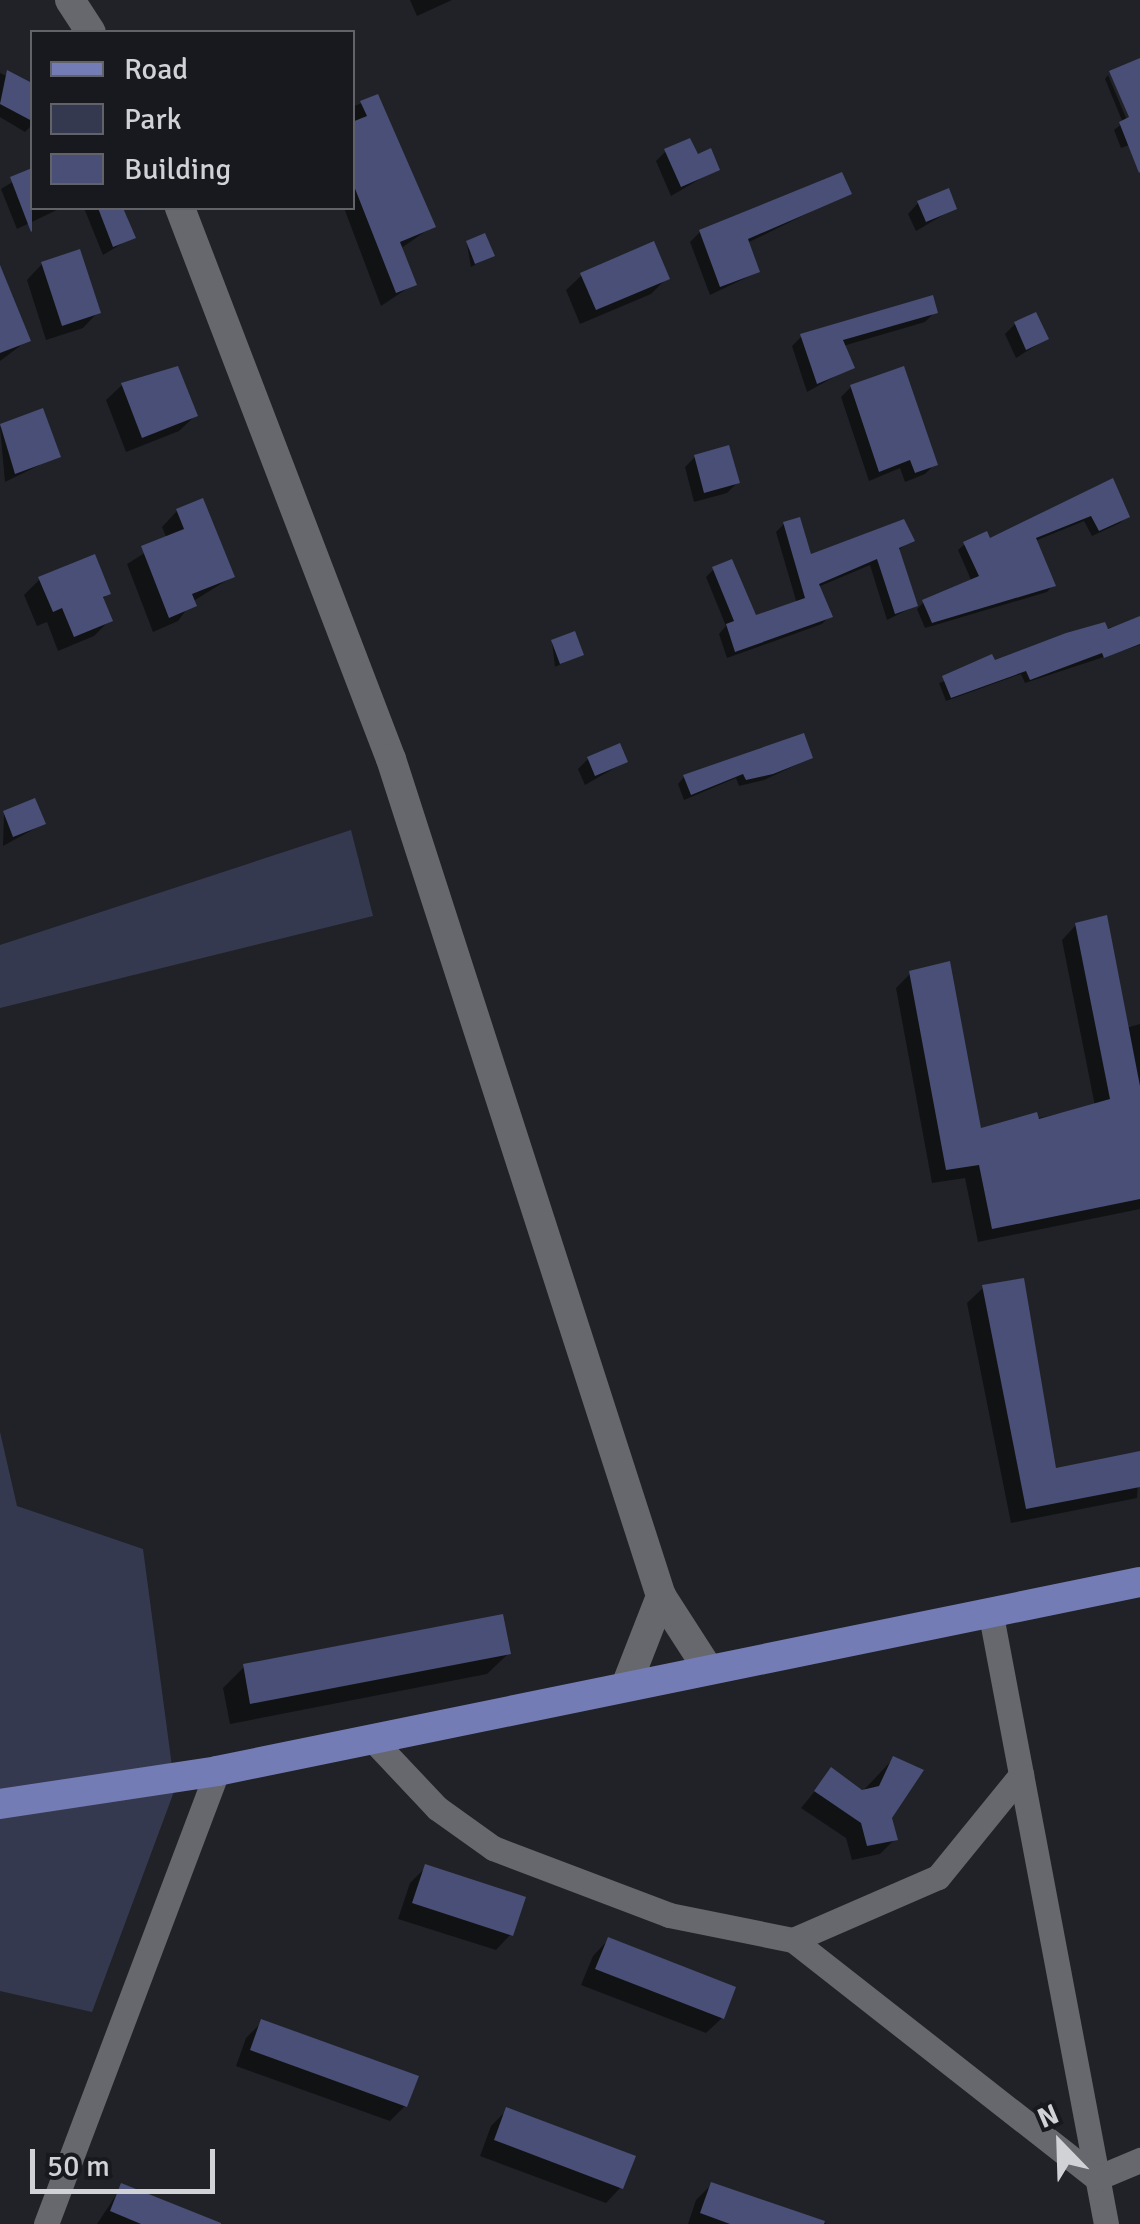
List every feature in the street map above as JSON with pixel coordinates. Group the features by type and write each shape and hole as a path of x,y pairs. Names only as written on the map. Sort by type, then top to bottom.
{"main road":[{"path":"0,1804 217,1772 1140,1582"}],"street":[{"path":"70,0 90,30"},
{"path":"181,210 391,759 661,1596 708,1669"},
{"path":"626,1686 661,1596"},
{"path":"990,1610 1106,2224"},
{"path":"372,1739 436,1808 492,1848 668,1915 793,1940 1097,2178"},
{"path":"46,2224 217,1772"},
{"path":"793,1940 938,1877 1020,1775"},
{"path":"1097,2178 1140,2160"}],"green space":[{"path":"351,830 373,916 0,1008 0,945"},
{"path":"0,1432 17,1506 143,1549 175,1789 92,2012 0,1991"}],"building":[{"path":"1140,58 1139,173 1119,122 1129,117 1109,71"},
{"path":"7,70 30,82 30,120 0,104"},
{"path":"378,94 436,227 400,242 417,285 396,293 355,189 355,121 367,116 360,101"},
{"path":"690,138 698,154 711,148 720,170 681,187 664,149"},
{"path":"30,169 31,232 10,177"},
{"path":"842,172 852,194 748,239 760,272 720,287 699,230"},
{"path":"949,188 957,209 926,222 917,201"},
{"path":"99,210 124,210 136,238 113,247"},
{"path":"485,233 495,256 475,264 466,241"},
{"path":"654,241 670,279 596,310 580,273"},
{"path":"80,249 101,313 62,326 41,262"},
{"path":"0,265 31,341 0,353"},
{"path":"933,295 938,313 843,340 855,368 817,384 800,334"},
{"path":"1036,312 1049,339 1026,350 1014,322"},
{"path":"178,366 198,416 142,438 121,383"},
{"path":"904,366 938,465 915,473 910,460 879,472 850,385"},
{"path":"43,408 61,457 15,474 0,424"},
{"path":"729,445 740,483 704,493 694,455"},
{"path":"1113,478 1130,517 1099,531 1091,516 1036,538 1056,586 932,623 922,600 979,576 963,542 987,531 990,538"},
{"path":"203,498 235,577 192,594 197,606 169,618 141,546 184,529 176,509"},
{"path":"800,517 811,554 904,519 915,541 899,548 918,606 895,614 877,559 819,584 833,617 735,652 726,624 734,621 712,567 732,559 756,615 805,598 783,522"},
{"path":"95,554 111,594 103,597 113,621 74,637 62,608 53,612 38,577"},
{"path":"1140,616 1140,644 1104,658 1102,653 1030,680 1026,671 951,698 942,676 992,654 995,660 1066,633 1105,622 1108,629"},
{"path":"575,631 584,655 560,664 551,640"},
{"path":"804,733 813,758 773,774 746,780 743,774 691,795 683,775"},
{"path":"620,743 628,762 595,776 587,757"},
{"path":"35,798 46,824 13,837 3,811"},
{"path":"1107,915 1140,1086 1140,1199 992,1229 979,1165 946,1170 909,971 950,961 981,1128 1037,1112 1039,1119 1110,1099 1075,923"},
{"path":"1024,1278 1056,1468 1140,1451 1140,1487 1026,1509 982,1285"},
{"path":"503,1614 511,1654 250,1704 243,1664"},
{"path":"893,1756 924,1770 892,1818 898,1840 867,1846 861,1823 814,1791 831,1767 862,1790 879,1786"},
{"path":"425,1864 526,1897 513,1936 412,1903"},
{"path":"608,1937 736,1987 724,2019 595,1969"},
{"path":"261,2019 419,2076 407,2107 250,2050"},
{"path":"506,2107 636,2156 623,2189 494,2140"},
{"path":"711,2182 825,2221 824,2224 730,2224 700,2213"},
{"path":"121,2183 221,2224 141,2224 110,2211"}]}
